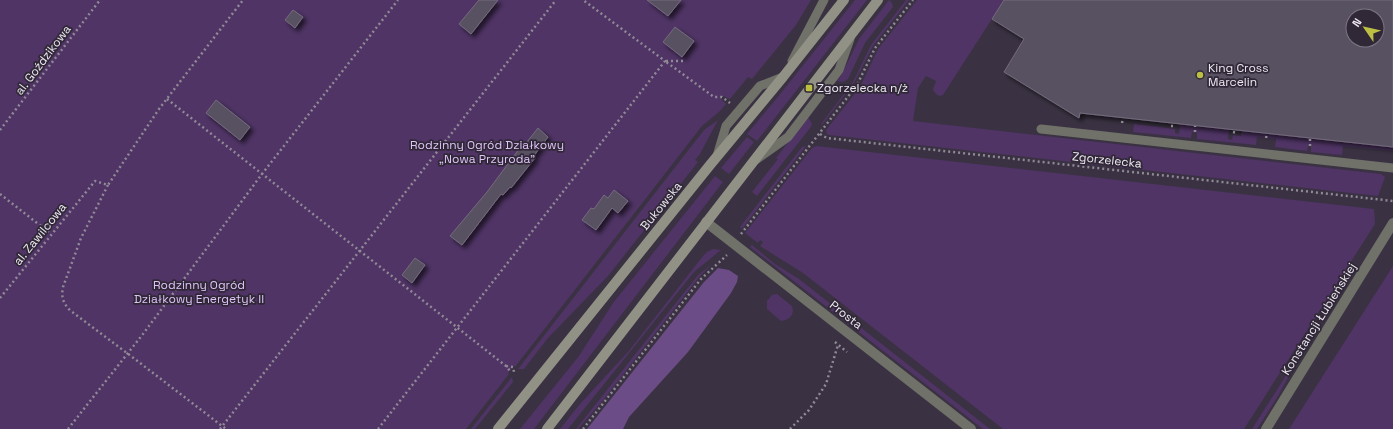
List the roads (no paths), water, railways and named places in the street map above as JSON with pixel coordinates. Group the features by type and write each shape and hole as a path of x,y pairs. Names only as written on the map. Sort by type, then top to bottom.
{"main road":[{"name":"Bukowska","path":"498,429 717,157 784,77 844,0"},
{"path":"547,429 878,0"}],"street":[{"name":"Prosta","path":"706,222 971,429"},
{"name":"Konstancji Łubieńskiej","path":"1266,429 1393,223"}],"lane":[{"path":"784,77 824,0"},
{"path":"1040,129 1393,168"}],"place":[{"name":"King Cross Marcelin","path":"1200,75"},
{"name":"Zgorzelecka n/ż","path":"809,88"}],"park label":[{"name":"Rodzinny Ogród Działkowy „Nowa Przyroda”","path":"487,152"},
{"name":"Rodzinny Ogród Działkowy Energetyk II","path":"199,292"}]}
